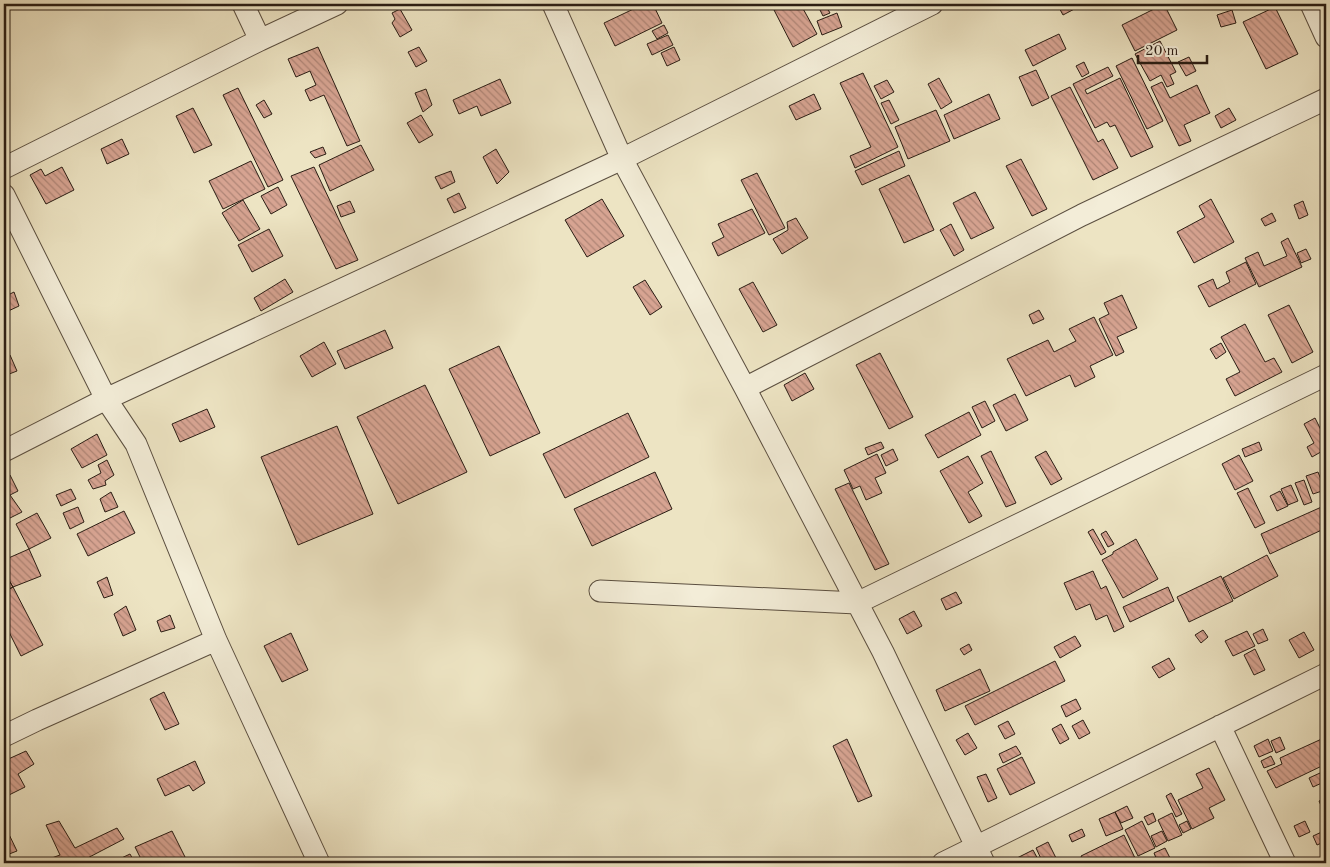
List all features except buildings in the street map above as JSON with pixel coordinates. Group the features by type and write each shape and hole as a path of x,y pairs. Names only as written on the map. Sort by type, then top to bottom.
{"street":[{"path":"242,4 260,40"},
{"path":"4,168 260,40 337,4"},
{"path":"553,4 622,159 745,388 883,652 981,855"},
{"path":"4,451 106,399 622,159 932,4"},
{"path":"1311,4 1326,37"},
{"path":"745,388 1082,215 1326,99"},
{"path":"4,195 106,399 136,444 216,640 319,863"},
{"path":"600,591 857,603 1326,375"},
{"path":"4,736 216,640"},
{"path":"943,863 981,855 1220,726 1326,674"},
{"path":"1220,726 1284,863"}]}
